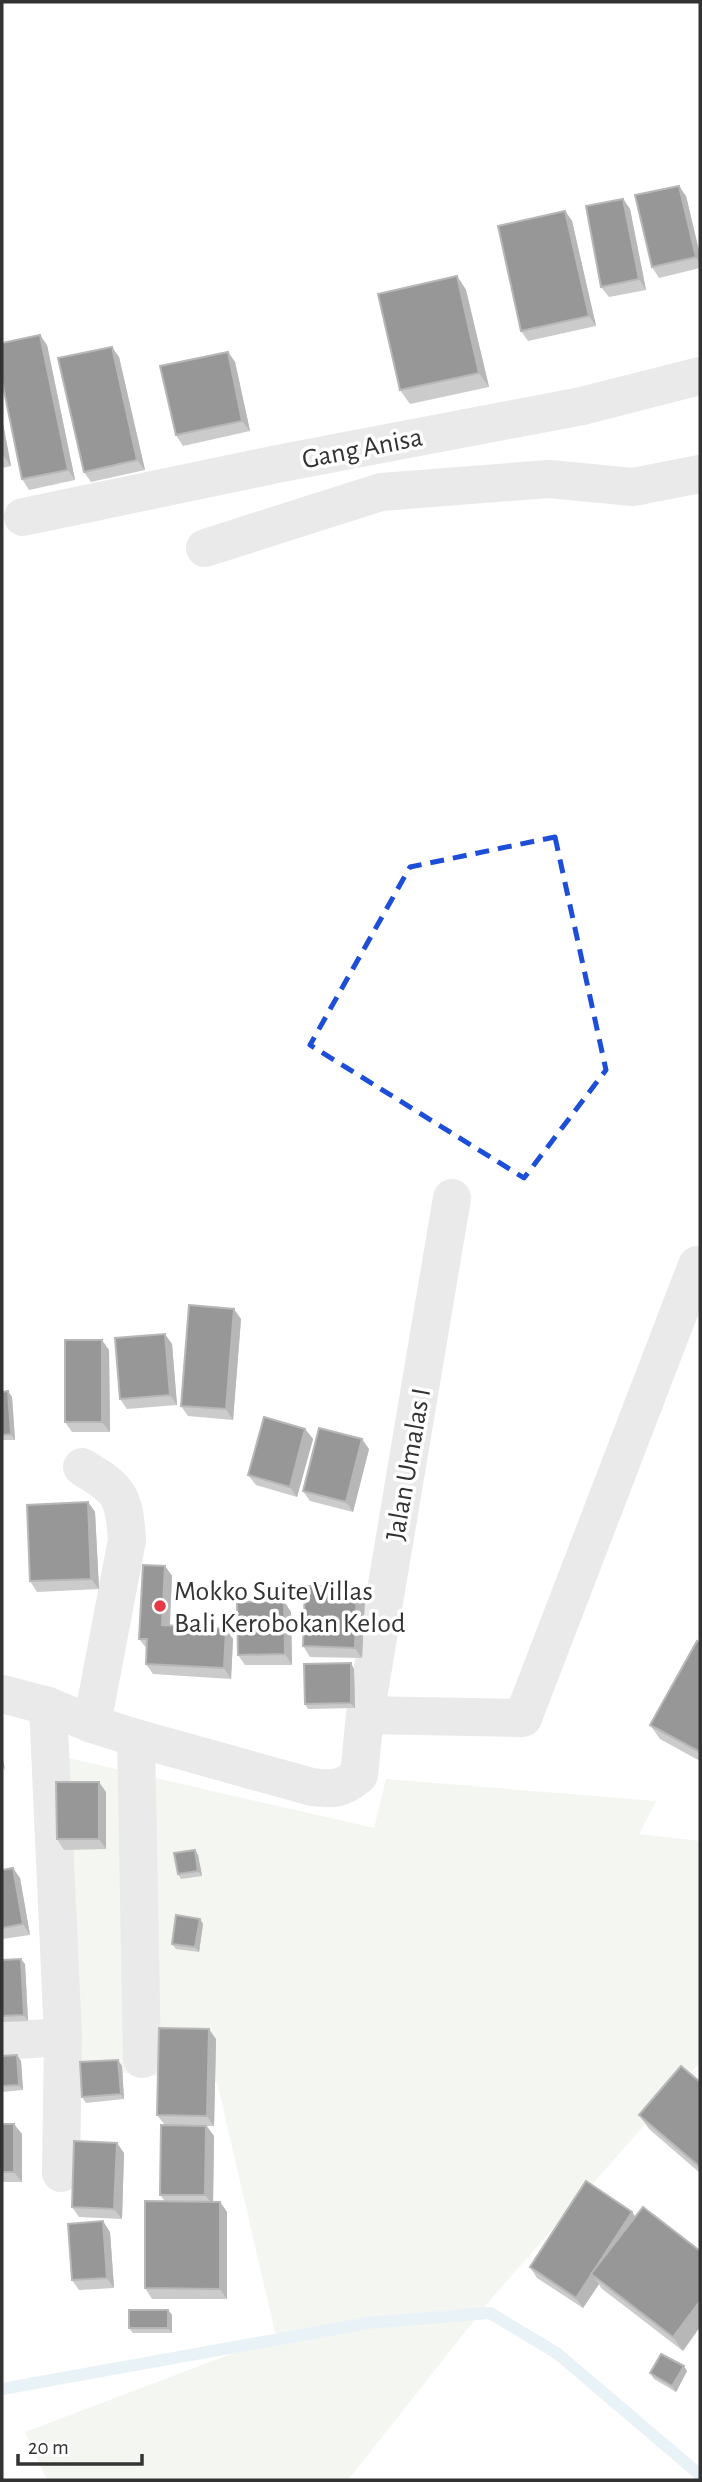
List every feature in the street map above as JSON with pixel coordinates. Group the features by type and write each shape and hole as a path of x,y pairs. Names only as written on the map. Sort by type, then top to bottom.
{"street":[{"name":"Gang Anisa","path":"23,517 290,461 582,406 700,376"},
{"path":"205,548 381,492 549,479 633,487 700,474"},
{"name":"Jalan Umalas I","path":"2,1694 48,1706 136,1738 332,1790 347,1786 359,1775 365,1715 452,1198"},
{"path":"365,1715 523,1718 697,1265"},
{"path":"82,1467 113,1486 125,1510 127,1540 92,1724"},
{"path":"48,1706 63,2037 61,2173"},
{"path":"136,1738 142,2059"},
{"path":"2,2041 63,2037"}],"highlighted area":[{"path":"555,837 606,1070 524,1178 310,1045 410,867"}],"shaded area":[{"path":"51,1754 374,1828 386,1779 656,1801 639,1834 700,1841 700,2062 492,2298 348,2480 47,2480 25,2432 276,2337 217,2082 79,2068"}],"building":[{"path":"679,186 696,257 652,267 635,195"},
{"path":"623,199 639,279 601,287 586,206"},
{"path":"565,211 589,316 521,331 498,226"},
{"path":"457,276 479,373 400,390 378,294"},
{"path":"40,335 68,470 22,479 2,381 2,343"},
{"path":"112,347 137,460 84,472 58,358"},
{"path":"228,352 242,421 176,435 160,366"},
{"path":"189,1305 234,1309 226,1409 181,1406"},
{"path":"165,1334 170,1395 120,1399 115,1338"},
{"path":"65,1340 102,1340 102,1422 65,1422"},
{"path":"8,1391 11,1434 2,1435 2,1392"},
{"path":"264,1417 305,1429 290,1487 248,1475"},
{"path":"319,1428 362,1439 346,1502 303,1491"},
{"path":"88,1502 91,1579 30,1581 27,1505"},
{"name":"Mokko Suite Villas Bali Kerobokan Kelod","path":"143,1565 165,1566 162,1625 226,1629 224,1668 146,1664 147,1639 139,1639"},
{"path":"305,1586 357,1587 355,1648 303,1646"},
{"path":"284,1601 285,1654 238,1655 237,1602"},
{"path":"697,1641 700,1643 700,1752 650,1725"},
{"path":"351,1663 351,1703 305,1704 304,1664"},
{"path":"56,1782 99,1782 99,1839 57,1839"},
{"path":"195,1850 198,1871 178,1874 174,1853"},
{"path":"13,1868 23,1924 2,1928 2,1870"},
{"path":"176,1915 200,1919 195,1947 172,1944"},
{"path":"21,1959 24,2015 2,2016 2,1960"},
{"path":"159,2028 209,2029 207,2116 157,2115"},
{"path":"17,2055 19,2085 2,2086 2,2056"},
{"path":"118,2060 121,2094 82,2097 80,2062"},
{"path":"681,2066 700,2082 700,2167 639,2115"},
{"path":"2,2124 14,2124 14,2172 2,2172"},
{"path":"161,2125 206,2126 205,2195 160,2195"},
{"path":"74,2141 117,2143 114,2209 72,2207"},
{"path":"586,2181 632,2212 576,2298 530,2267"},
{"path":"145,2201 220,2202 220,2289 145,2288"},
{"path":"643,2207 700,2251 700,2301 673,2337 591,2274"},
{"path":"103,2221 107,2278 72,2280 68,2224"},
{"path":"129,2310 168,2310 168,2328 129,2328"},
{"path":"661,2354 684,2366 672,2386 650,2373"}],"waterway":[{"path":"2,2389 368,2323 490,2313 558,2354 700,2475"}],"place":[{"name":"Mokko Suite Villas Bali Kerobokan Kelod","path":"160,1606"}]}
